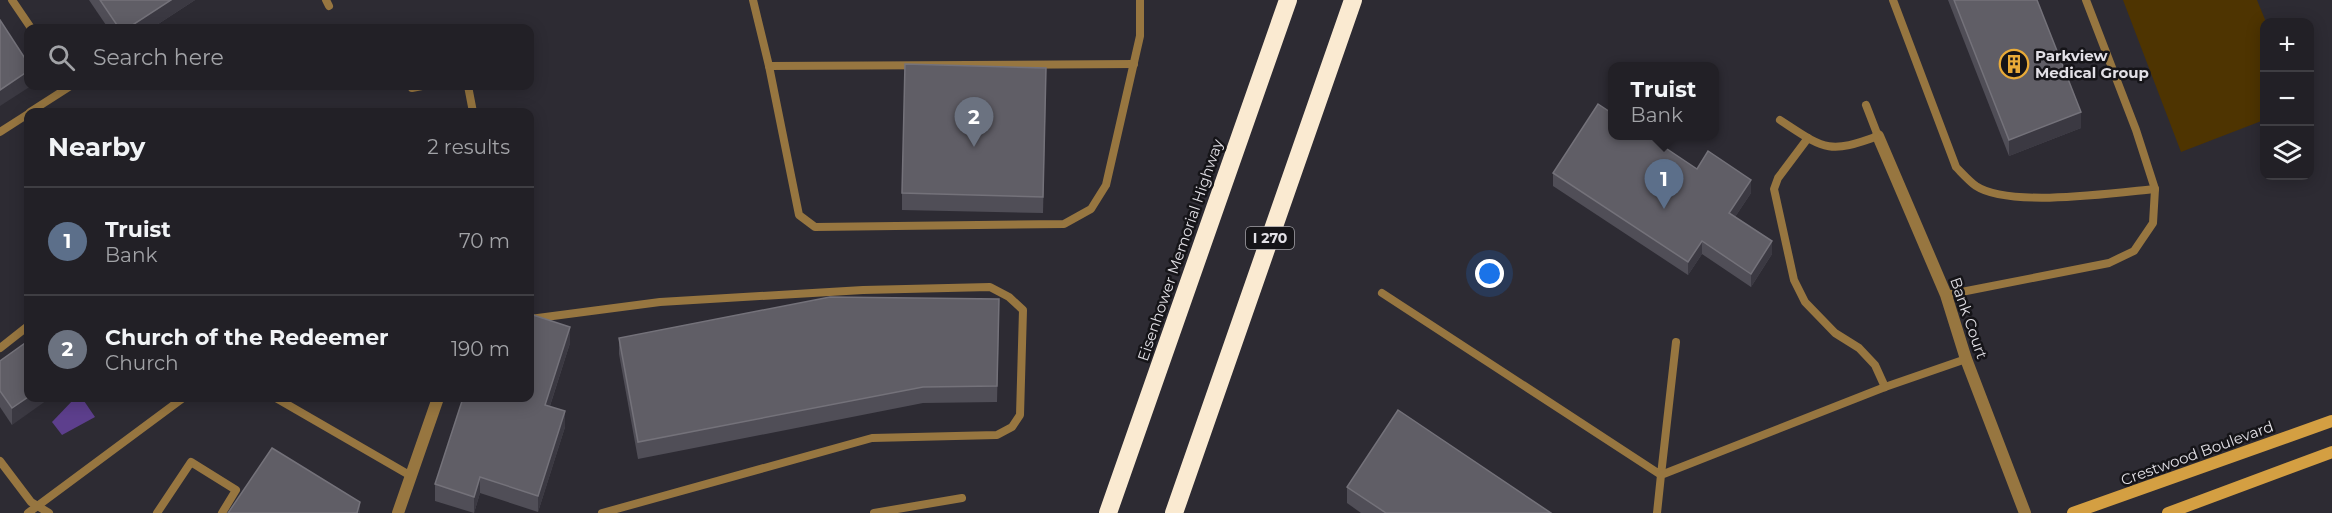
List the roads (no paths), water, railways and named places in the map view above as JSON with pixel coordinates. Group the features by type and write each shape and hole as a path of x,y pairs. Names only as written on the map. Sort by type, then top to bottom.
{"highway":[{"name":"Eisenhower Memorial Highway","path":"1108,513 1288,0"},
{"name":"I 270","path":"1174,513 1353,0"}],"main road":[{"name":"Crestwood Boulevard","path":"2073,513 2332,421"},
{"path":"2168,513 2332,452"}],"street":[{"name":"Bank Court","path":"1878,136 1946,295 1966,358 2025,513"},
{"path":"398,513 437,402"}],"lane":[{"path":"12,0 28,24"},
{"path":"753,0 799,214 815,227 1064,224 1091,209 1106,185 1140,36 1140,0"},
{"path":"1893,0 1956,167 1978,187 2006,195 2039,198 2155,189"},
{"path":"1946,295 2109,263 2134,251 2153,223 2155,189 2136,130 2086,0"},
{"path":"769,66 1134,63"},
{"path":"37,108 64,90"},
{"path":"469,90 472,108"},
{"path":"1780,120 1816,144 1838,148 1878,136 1866,105"},
{"path":"0,132 24,116"},
{"path":"1808,138 1778,178 1774,189 1794,280 1805,302 1819,318 1835,333 1859,348 1875,365 1885,387"},
{"path":"534,318 660,302 863,290 990,287 1009,297 1023,310 1020,415 1012,427 997,435 872,438 602,513"},
{"path":"1382,293 1661,475"},
{"path":"0,348 24,329"},
{"path":"1657,513 1676,342"},
{"path":"1661,475 1885,387 1966,358"},
{"path":"28,513 178,402"},
{"path":"283,402 411,476"},
{"path":"0,461 31,502 49,513"},
{"path":"157,513 191,462 236,490 222,513"},
{"path":"874,513 962,498"}],"place":[{"name":"Parkview Medical Group","path":"2014,64"},
{"name":"Church of the Redeemer","path":"974,147"},
{"name":"Truist","path":"1664,209"}]}
